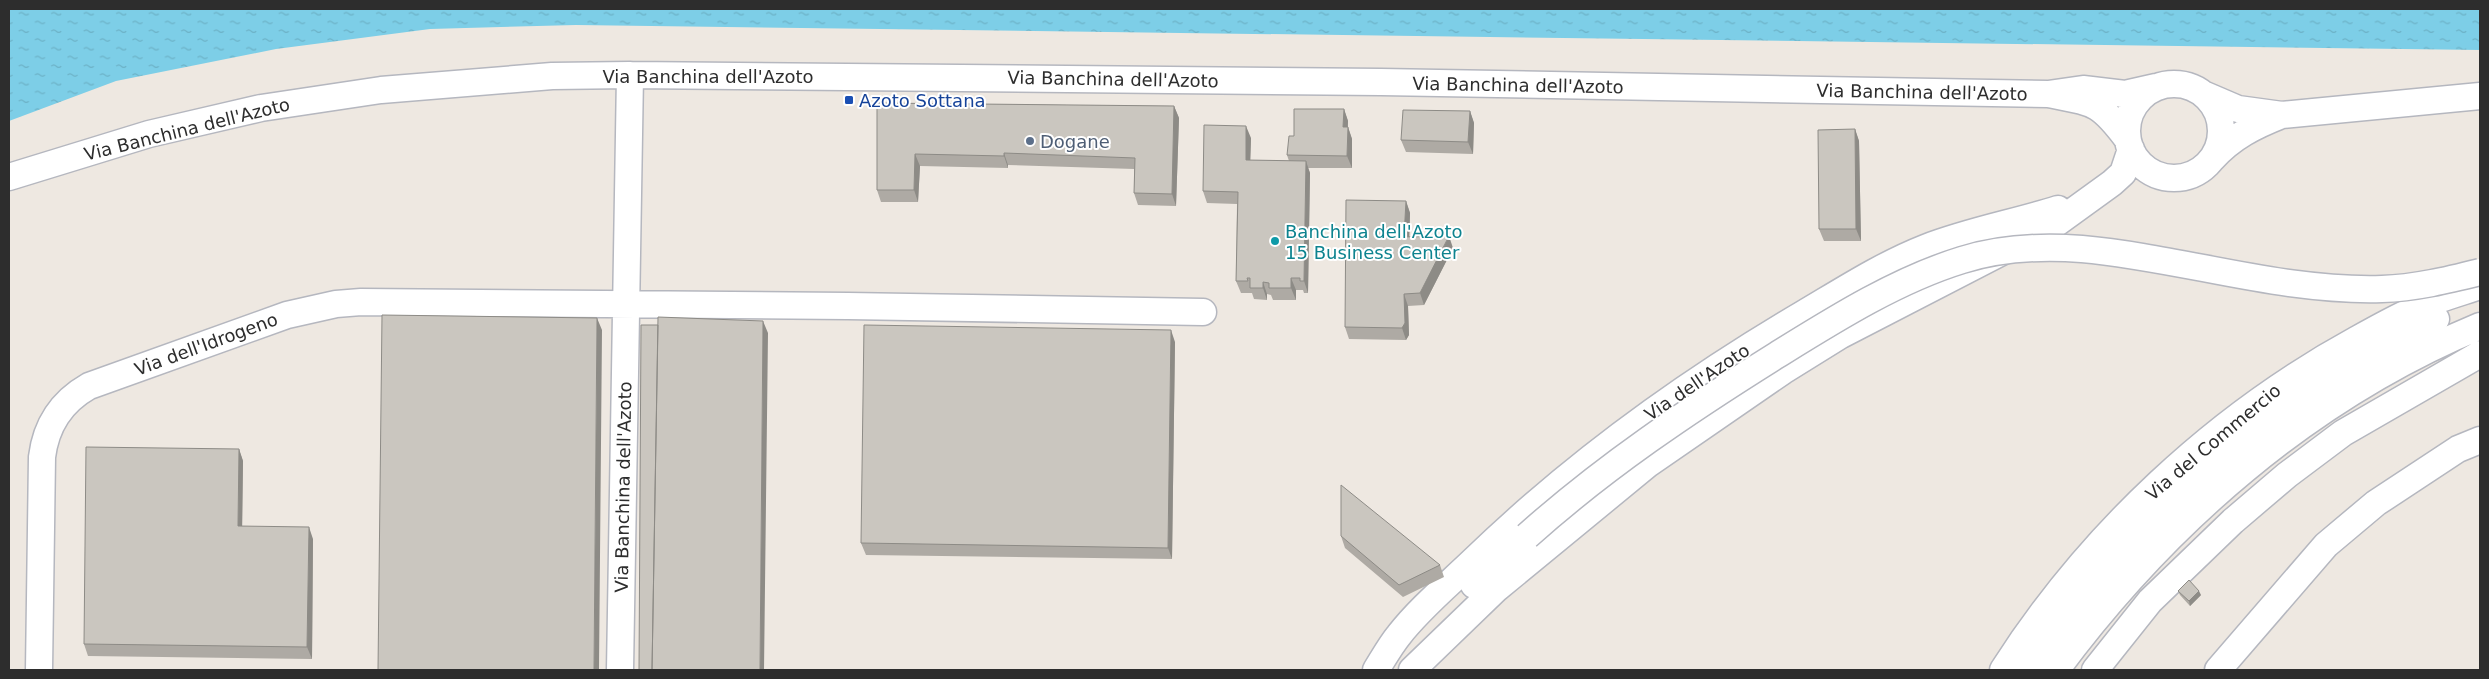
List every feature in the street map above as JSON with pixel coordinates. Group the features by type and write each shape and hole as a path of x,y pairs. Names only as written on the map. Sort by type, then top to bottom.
{"street":[{"name":"Via Banchina dell'Azoto","path":"9,177 150,134 261,108 381,90 552,76 630,74 1391,82 2048,94"},
{"name":"Via Banchina dell'Azoto","path":"620,670 630,74"},
{"path":"2048,94 2083,89 2125,94 2174,84 2189,86 2238,109 2282,115 2480,96"},
{"path":"2130,145 2129,118 2135,104 2159,86"},
{"path":"2202,93 2213,104 2219,118 2221,134 2218,148 2210,162"},
{"path":"2048,94 2087,102 2099,107 2108,114 2130,145 2139,163 2152,172 2167,177 2183,177 2198,172 2227,143 2282,115"},
{"name":"Via dell'Azoto","path":"1412,670 1496,589 1548,544 1648,464 1722,411 1841,335 2054,225 2123,173 2130,145"},
{"name":"Via dell'Azoto","path":"1376,670 1399,635 1417,615 1517,519 1620,435 1738,354 1844,290 1890,264 1924,248 2088,200"},
{"path":"1392,670 1428,629 1527,536 1628,453 1721,390 1860,306 1918,277 1964,259 2015,249 2083,250 2287,283 2354,289 2415,286 2480,272"},
{"name":"Via del Commercio","path":"2003,670 2049,606 2103,541 2151,492 2225,427 2299,372 2342,347 2426,304 2480,286"},
{"path":"2028,670 2052,635 2104,571 2142,531 2213,464 2254,431 2319,385 2401,337 2480,300"},
{"name":"Via dell'Idrogeno","path":"40,670 43,446 56,415 80,391 287,315 336,304 626,303 1203,312"},
{"path":"2056,670 2086,630 2159,547 2202,506 2243,471 2322,413 2374,380 2414,356 2480,326"},
{"path":"2095,670 2150,601 2233,521 2287,474 2343,433 2480,354"},
{"path":"2218,670 2326,545 2376,503 2458,449 2480,440"}],"water":[{"path":"9,9 2480,9 2480,50 576,25 430,29 276,49 116,81 9,121"}],"building":[{"name":"Dogane","path":"877,103 1174,106 1172,194 1134,193 1135,158 1004,153 1004,156 915,154 914,190 877,190"},
{"path":"1294,109 1344,109 1343,127 1348,127 1347,156 1287,155 1289,136 1294,136"},
{"path":"1403,110 1470,111 1468,142 1401,140"},
{"name":"Banchina dell'Azoto 15 Business Center","path":"1204,125 1246,126 1246,160 1306,161 1304,281 1300,281 1300,278 1291,278 1291,288 1269,288 1269,283 1263,282 1263,288 1250,288 1250,278 1247,278 1248,281 1236,281 1238,192 1203,191"},
{"path":"1855,129 1856,229 1819,229 1818,130"},
{"path":"1346,200 1406,201 1404,237 1449,236 1420,293 1404,294 1405,323 1402,328 1345,327"},
{"path":"382,315 597,318 594,670 378,670"},
{"path":"658,317 763,321 760,670 652,670"},
{"path":"641,325 658,325 652,670 639,670"},
{"path":"864,325 1171,330 1168,548 861,543"},
{"path":"86,447 239,449 238,526 309,527 307,647 84,644"},
{"path":"1341,485 1440,565 1399,585 1341,536"},
{"path":"2189,580 2199,591 2189,601 2178,591"}],"place":[{"name":"Azoto Sottana","path":"849,100"},
{"name":"Dogane","path":"1030,141"},
{"name":"Banchina dell'Azoto 15 Business Center","path":"1275,241"}]}
